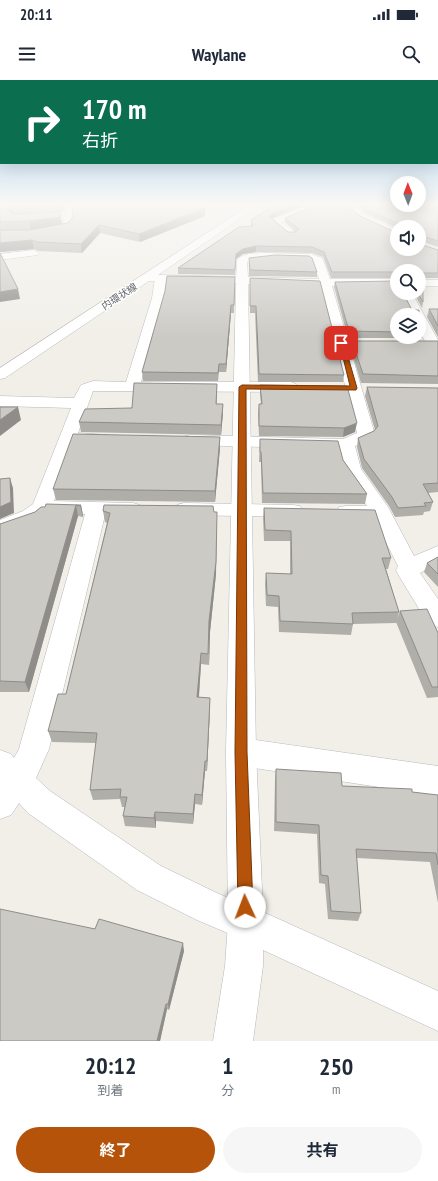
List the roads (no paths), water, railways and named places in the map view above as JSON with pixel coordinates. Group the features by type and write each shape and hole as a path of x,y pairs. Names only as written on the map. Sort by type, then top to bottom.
{"street":[{"name":"内環状線","path":"79,309 175,248"},
{"name":"内環状線","path":"0,376 154,278 196,248"},
{"path":"0,257 34,253"},
{"path":"179,440 242,441 346,444 366,435 353,388 349,343 318,260 311,257 246,257 242,260 242,441 241,510 241,752 246,923 244,966 233,1041"},
{"path":"132,386 158,298 154,278 390,282"},
{"path":"426,283 438,283"},
{"path":"426,328 436,344"},
{"path":"0,528 30,516 42,507 86,388 93,386 132,386 306,388"},
{"path":"0,401 81,403"},
{"path":"68,438 115,439"},
{"path":"346,444 352,469 380,512 403,558 411,568"},
{"path":"42,507 380,512"},
{"path":"97,508 34,749 29,762 6,783 39,802 149,878 209,908 246,923 438,1011"},
{"path":"438,553 408,570 438,618"},
{"path":"241,752 438,781"}]}
